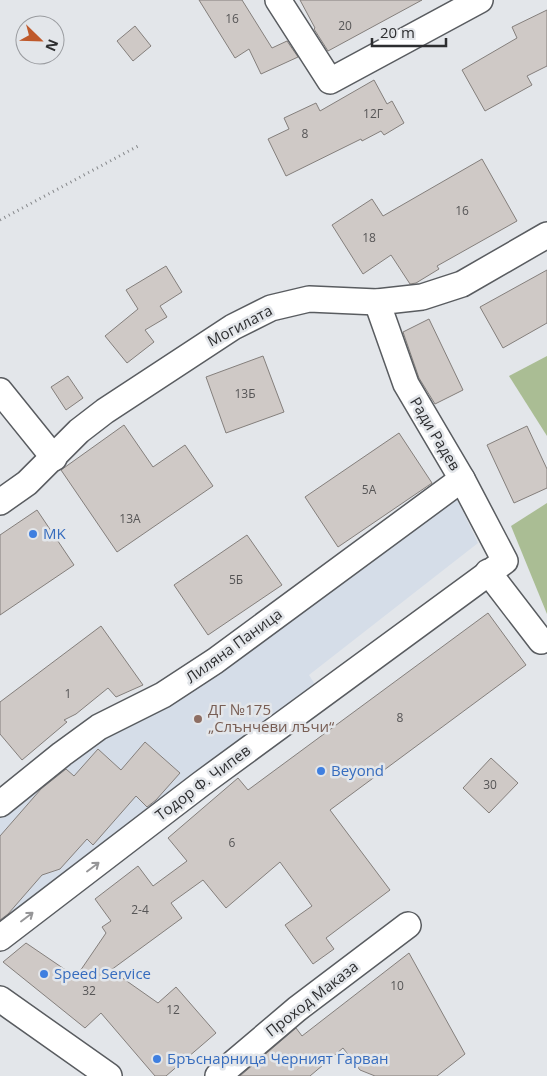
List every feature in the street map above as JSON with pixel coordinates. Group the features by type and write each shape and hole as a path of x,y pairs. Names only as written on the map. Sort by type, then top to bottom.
{"street":[{"path":"278,0 330,81 480,0"},
{"name":"Могилата","path":"0,502 27,483 79,431 105,411 233,327 271,308 309,299 378,302 422,297 462,284 547,235"},
{"name":"Ради Радев","path":"378,302 406,384 462,479 496,566 541,641"},
{"path":"0,391 54,458"},
{"name":"Лиляна Паница","path":"0,804 99,727 163,696 215,661 462,479"},
{"name":"Тодор Ф. Чипев","path":"0,938 201,784 496,566"},
{"name":"Проход Маказа","path":"218,1076 297,1009 408,926"},
{"path":"0,999 109,1076"}],"path":[{"path":"0,220 140,145"}],"shaded area":[{"name":"ДГ №175 „Слънчеви лъчи“","path":"456,497 478,543 309,675 318,689 0,930 0,808"}],"green space":[{"path":"547,356 547,436 509,376"},
{"path":"547,503 547,614 511,526"}],"building":[{"path":"199,0 242,0 272,48 287,41 298,57 261,74 249,49 235,58"},
{"path":"300,0 422,0 328,51 314,29"},
{"path":"547,10 547,66 527,76 532,85 485,111 462,70 517,38 512,27"},
{"path":"135,26 151,46 133,61 117,41"},
{"path":"374,80 387,104 392,101 404,123 384,135 381,131 362,141 361,139 286,176 268,139 289,129 284,118 316,103 320,111"},
{"path":"482,159 517,221 437,266 439,269 416,283 410,284 391,255 363,274 332,225 372,199 383,216"},
{"path":"166,266 182,292 160,306 167,317 145,330 154,342 127,363 105,336 138,309 126,290"},
{"path":"547,270 547,323 503,348 480,307"},
{"path":"429,319 463,390 435,404 419,378 403,332"},
{"path":"263,356 284,412 226,433 206,377"},
{"path":"68,376 83,398 66,410 51,387"},
{"path":"124,425 153,467 185,445 213,486 117,552 61,470"},
{"path":"527,426 547,469 547,488 514,503 487,445"},
{"path":"399,433 432,483 338,547 305,497"},
{"path":"37,510 74,565 0,615 0,535"},
{"path":"247,535 282,585 208,635 174,585"},
{"path":"488,613 526,665 330,810 390,890 326,938 334,949 313,964 285,925 312,906 280,862 226,908 203,880 171,903 182,918 111,970 158,1003 176,987 216,1033 166,1076 155,1076 101,1013 85,1028 3,962 26,943 76,977 106,933 102,927 111,921 95,899 138,866 153,886 187,861 168,838 238,778 248,790"},
{"path":"101,626 143,685 116,697 108,688 76,714 64,720 67,722 22,760 0,734 0,702"},
{"path":"145,742 180,773 156,800 147,807 136,796 93,845 87,839 60,869 42,875 8,914 0,920 0,836 41,789 66,769 74,776 98,749 121,770"},
{"path":"491,758 518,783 489,813 463,788"},
{"path":"409,953 465,1054 437,1076 375,1076 360,1070 343,1048 310,1076 240,1076 296,1028 302,1036"}],"place":[{"name":"MK","path":"33,534"},
{"name":"ДГ №175 „Слънчеви лъчи“","path":"198,719"},
{"name":"Beyond","path":"321,771"},
{"name":"Speed Service","path":"44,974"},
{"name":"Бръснарница Черният Гарван","path":"157,1059"}]}
